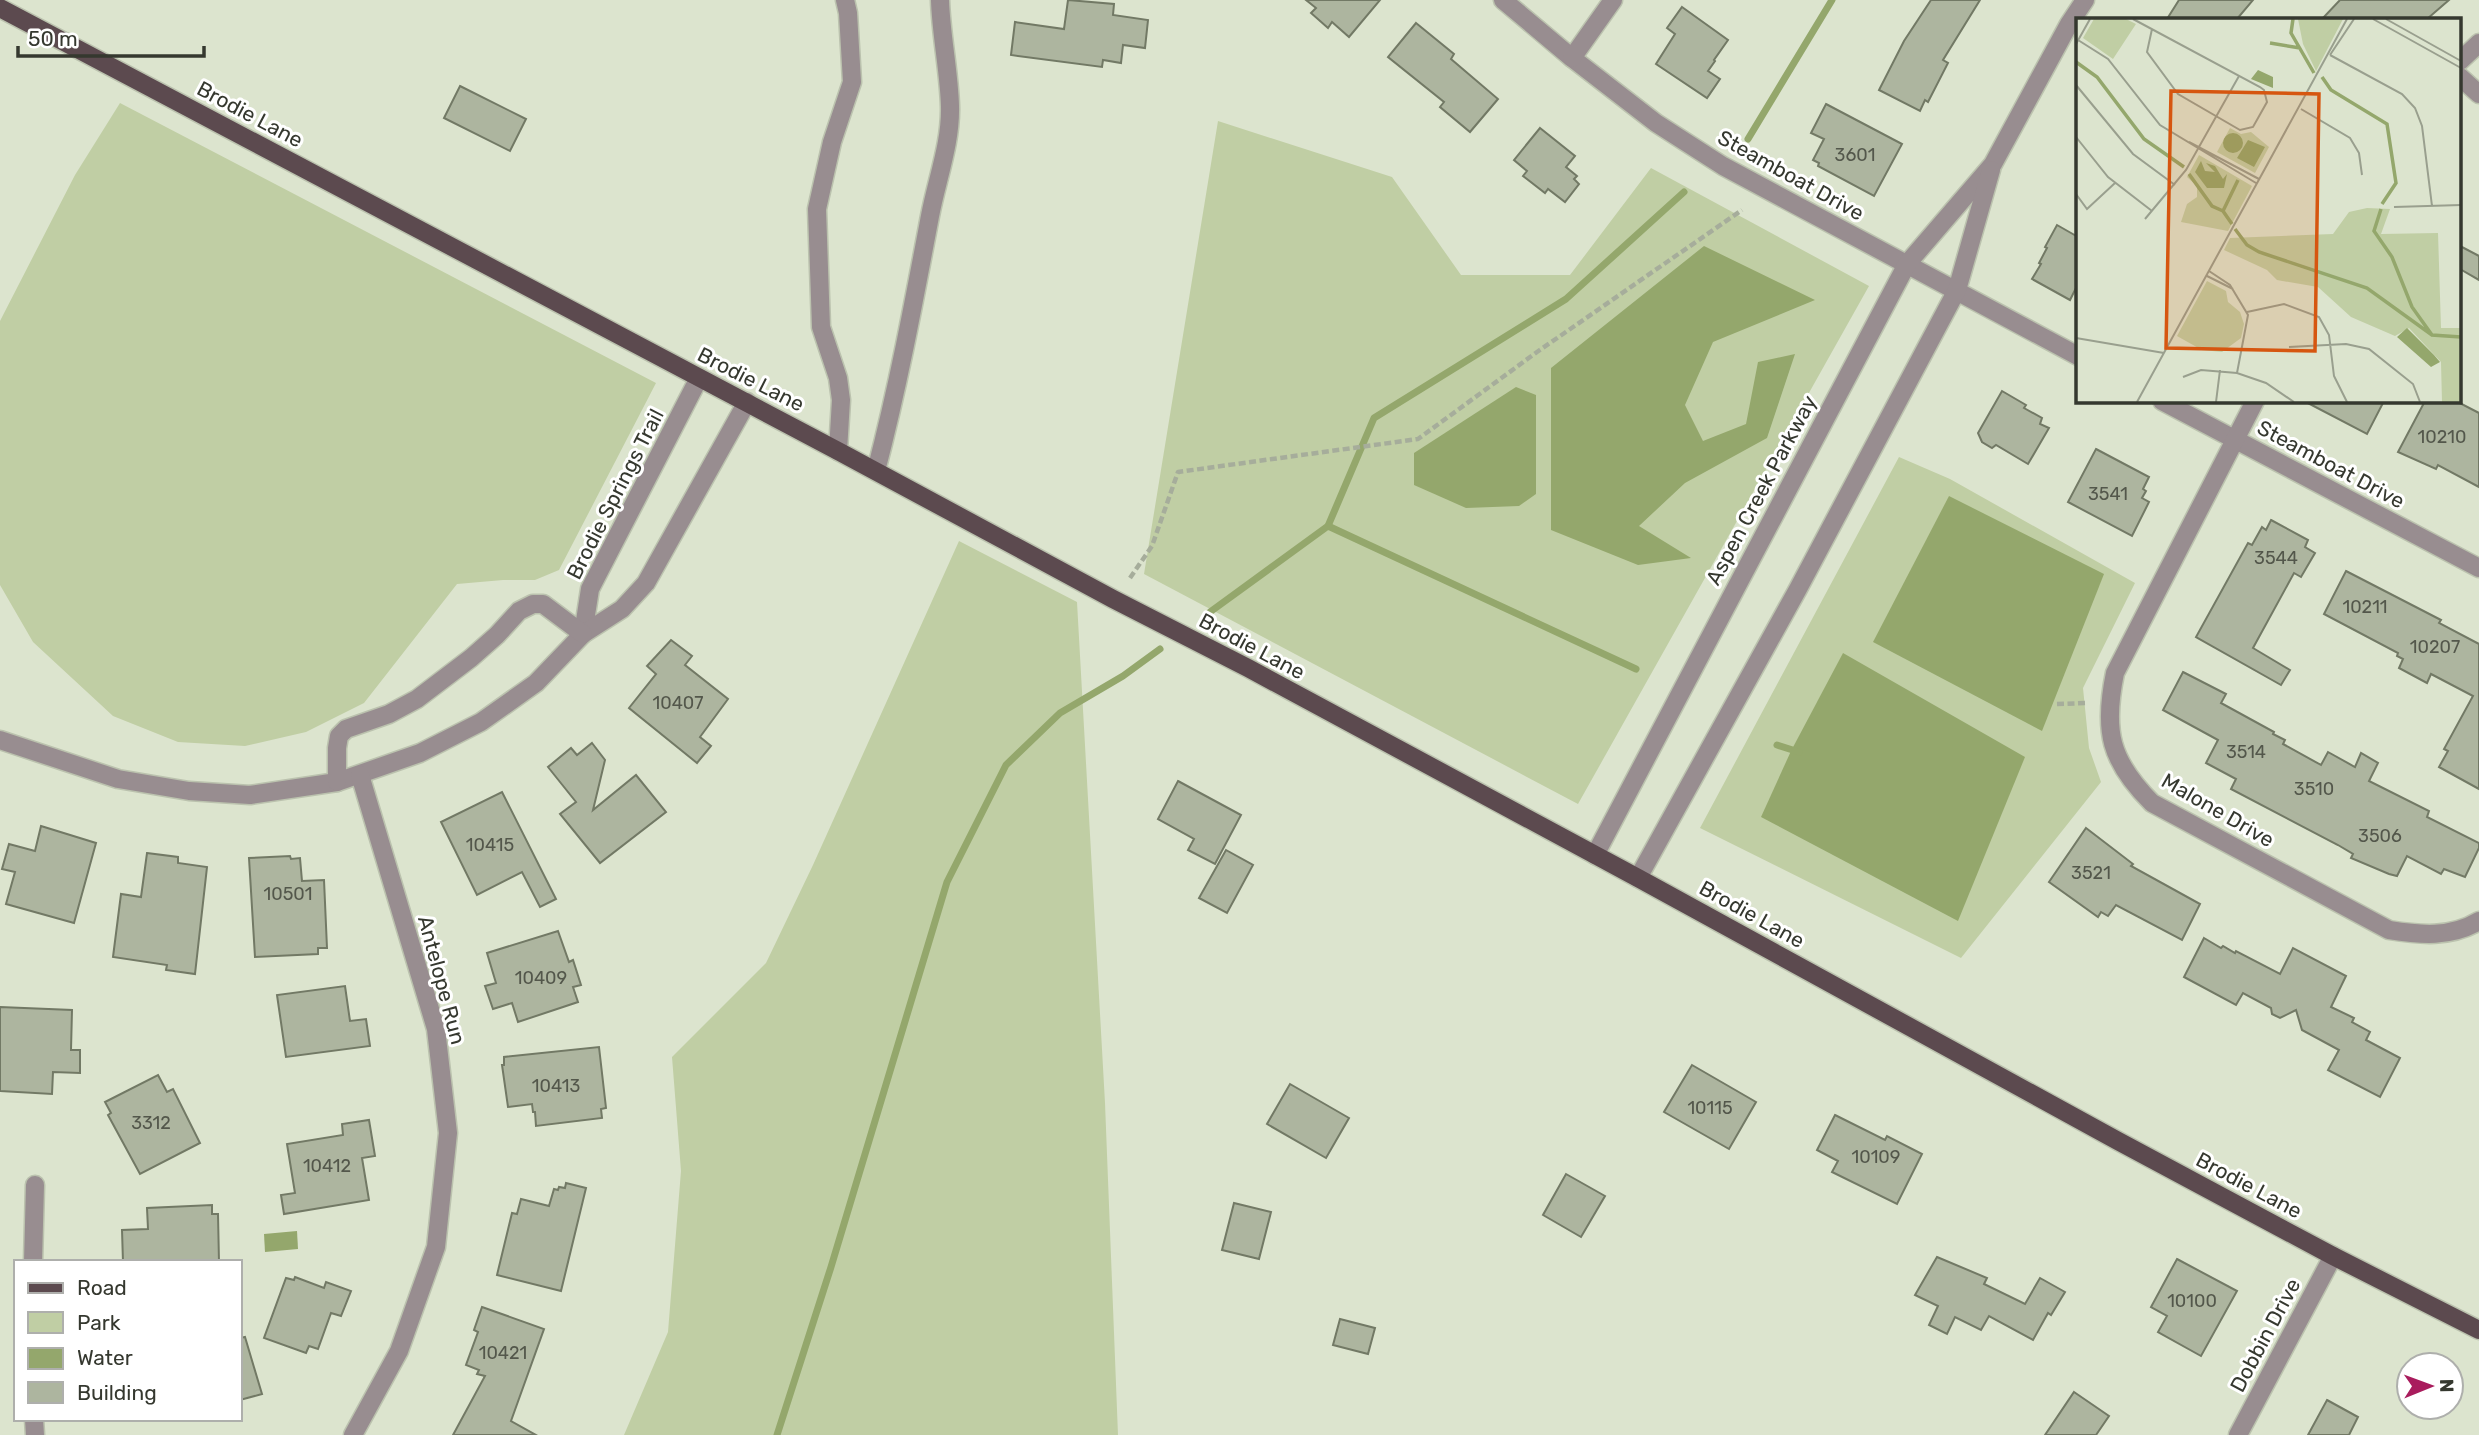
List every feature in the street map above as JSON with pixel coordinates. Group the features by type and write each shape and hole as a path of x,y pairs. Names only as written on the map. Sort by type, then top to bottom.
{"main road":[{"name":"Brodie Lane","path":"0,8 747,402 1113,599 1248,668 2333,1256 2479,1330"}],"street":[{"path":"838,451 841,400 838,377 821,327 817,209 832,142 852,82 845,0"},
{"path":"876,471 889,425 945,153 950,106 941,35 940,0"},
{"name":"Steamboat Drive","path":"1503,0 1656,123 1723,166 2076,355"},
{"path":"1572,58 1613,0"},
{"name":"Aspen Creek Parkway","path":"1638,878 1798,589 1956,290 1993,164 2069,24 2085,0"},
{"path":"2462,59 2479,43"},
{"path":"2462,79 2479,94"},
{"name":"Aspen Creek Parkway","path":"1595,855 1907,264 1993,164"},
{"name":"Brodie Springs Trail","path":"583,634 590,589 699,378"},
{"path":"0,740 118,779 189,792 250,795 337,782 420,753 481,722 536,683 583,634 622,609 646,583 747,402"},
{"name":"Steamboat Drive","path":"2164,402 2479,568"},
{"name":"Malone Drive","path":"2254,402 2115,673 2109,703 2110,732 2119,762 2133,784 2152,803 2389,929 2427,935 2446,933 2479,921"},
{"path":"337,782 339,736 346,729 417,699 480,651 519,611 533,604 543,604 583,634"},
{"name":"Antelope Run","path":"353,1435 399,1351 436,1247 449,1133 436,1029 360,775"},
{"path":"33,1260 35,1185"},
{"name":"Dobbin Drive","path":"2238,1435 2333,1256"}],"path":[{"path":"1130,578 1152,546 1178,472 1418,439 1537,352 1742,210"},
{"path":"2057,704 2086,703"}],"green space":[{"path":"120,103 656,383 559,570 535,580 457,584 364,703 306,732 245,746 178,742 113,716 33,642 0,585 0,321 75,175"},
{"path":"1218,121 1392,177 1461,275 1570,275 1651,168 1869,286 1578,804 1144,574"},
{"path":"1899,457 1950,479 2135,583 2083,688 2089,748 2101,782 1961,958 1700,828"},
{"path":"959,541 1077,602 1105,1103 1118,1435 624,1435 668,1332 681,1171 672,1057 766,963"}],"water":[{"path":"1704,246 1815,300 1713,342 1685,405 1703,441 1746,424 1758,362 1795,354 1767,438 1685,483 1639,526 1691,558 1638,565 1551,530 1551,368"},
{"path":"1516,387 1536,395 1536,494 1519,506 1466,508 1414,485 1414,453"},
{"path":"1949,496 2104,574 2042,731 1873,642"},
{"path":"1843,653 2025,757 1958,921 1761,817 1791,751"},
{"path":"297,1231 298,1249 265,1252 264,1234"}],"building":[{"path":"1068,0 1114,4 1113,15 1148,20 1145,48 1123,45 1121,63 1103,60 1102,67 1011,55 1015,22 1064,29"},
{"path":"1306,0 1380,0 1349,37 1332,22 1328,28 1311,13 1316,8"},
{"path":"1931,0 1980,0 1943,60 1948,63 1928,102 1925,100 1920,111 1879,90 1904,41"},
{"path":"2179,0 2253,0 2238,18 2168,18"},
{"path":"2340,0 2449,0 2428,18 2323,18"},
{"path":"1682,7 1728,40 1708,71 1720,79 1707,98 1656,64 1675,34 1667,28"},
{"path":"1416,23 1454,54 1451,59 1498,99 1470,132 1440,107 1444,102 1388,57"},
{"path":"460,86 526,119 510,151 444,118"},
{"path":"1826,104 1902,144 1874,196 1818,166 1819,163 1813,160 1824,139 1811,133"},
{"path":"1540,128 1575,156 1566,167 1577,176 1574,179 1579,184 1565,202 1548,189 1545,193 1523,176 1527,171 1514,160"},
{"path":"2057,225 2076,236 2076,288 2070,300 2032,279 2041,264 2039,263 2047,248 2045,247"},
{"path":"2462,247 2479,256 2479,280 2462,270"},
{"path":"2002,391 2026,405 2024,408 2042,418 2040,424 2049,428 2028,464 1996,445 1992,448 1982,442 1978,433"},
{"path":"2306,402 2383,402 2367,434"},
{"path":"2424,402 2458,402 2479,413 2479,487 2438,465 2436,469 2398,452"},
{"path":"2096,449 2149,477 2142,498 2149,502 2132,536 2068,502"},
{"path":"2271,520 2308,540 2305,547 2315,553 2301,577 2294,573 2253,648 2290,670 2281,685 2196,637 2248,543 2252,545 2262,527 2266,530"},
{"path":"2346,571 2441,620 2439,623 2479,644 2479,789 2439,767 2448,751 2444,749 2473,696 2431,674 2427,683 2399,668 2403,659 2397,656 2398,653 2324,614"},
{"path":"671,640 692,656 685,665 728,699 700,737 711,746 697,763 629,708 656,674 647,666"},
{"path":"2183,672 2226,694 2221,703 2274,732 2273,734 2285,740 2283,744 2321,765 2328,752 2355,767 2361,753 2378,763 2369,781 2429,811 2427,817 2479,843 2465,877 2444,869 2441,874 2407,856 2397,876 2389,874 2351,858 2353,854 2338,845 2231,789 2236,779 2206,763 2218,740 2163,710"},
{"path":"592,743 605,760 593,810 636,775 666,812 600,863 560,814 576,802 548,767 571,748 577,755"},
{"path":"1178,781 1241,815 1215,864 1188,850 1194,839 1158,819"},
{"path":"502,792 556,899 540,907 522,872 477,895 441,822"},
{"path":"41,826 96,843 74,923 6,904 15,872 2,869 9,844 35,851"},
{"path":"2086,828 2133,864 2131,866 2200,904 2182,940 2116,905 2108,916 2101,912 2098,917 2049,882"},
{"path":"1226,850 1253,865 1227,913 1199,898"},
{"path":"147,853 178,857 178,863 207,867 195,974 166,970 167,965 113,957 121,894 141,897"},
{"path":"290,856 291,859 300,858 302,881 324,880 327,948 318,948 318,954 255,957 249,858"},
{"path":"558,931 569,962 573,960 581,985 573,987 578,1002 518,1022 512,1003 493,1009 485,986 496,983 487,953"},
{"path":"2204,938 2280,974 2293,948 2346,976 2331,1007 2354,1018 2352,1022 2370,1032 2366,1040 2400,1058 2380,1097 2328,1070 2339,1050 2302,1030 2296,1010 2280,1018 2272,1014 2271,1008 2243,993 2236,1005 2184,977"},
{"path":"345,986 350,1021 366,1019 370,1046 286,1057 277,995"},
{"path":"0,1007 72,1010 71,1050 80,1050 80,1073 53,1072 52,1094 0,1091"},
{"path":"599,1047 606,1108 601,1109 602,1118 536,1126 532,1104 508,1107 502,1065 504,1057"},
{"path":"1692,1065 1756,1102 1729,1149 1664,1112"},
{"path":"158,1075 167,1092 173,1089 200,1143 140,1174 108,1115 111,1113 105,1102"},
{"path":"1290,1084 1349,1118 1326,1158 1267,1124"},
{"path":"1835,1115 1885,1140 1887,1136 1922,1154 1897,1204 1832,1172 1838,1161 1817,1150"},
{"path":"369,1120 375,1156 362,1158 369,1200 284,1214 281,1195 295,1193 287,1144 343,1135 342,1124"},
{"path":"1566,1174 1605,1196 1581,1237 1543,1215"},
{"path":"566,1183 586,1188 561,1291 497,1275 512,1213 517,1214 521,1199 549,1206 554,1189 565,1188"},
{"path":"1234,1203 1271,1212 1259,1259 1222,1250"},
{"path":"212,1205 212,1214 218,1214 219,1260 123,1260 122,1230 148,1229 147,1208"},
{"path":"1937,1257 1987,1278 1984,1284 2025,1304 2040,1278 2065,1292 2051,1315 2048,1313 2033,1340 1989,1316 1981,1330 1955,1317 1947,1334 1929,1325 1938,1306 1915,1295"},
{"path":"2177,1259 2237,1291 2201,1356 2158,1332 2167,1316 2151,1307"},
{"path":"295,1277 324,1288 326,1282 351,1291 341,1316 331,1313 318,1349 309,1346 306,1353 264,1338 286,1278 294,1280"},
{"path":"482,1307 544,1329 511,1421 536,1435 453,1435 485,1376 477,1374 479,1370 466,1365 478,1332 474,1330"},
{"path":"1340,1319 1375,1328 1368,1354 1333,1345"},
{"path":"245,1337 262,1394 242,1399 242,1338"},
{"path":"2074,1392 2109,1416 2096,1435 2045,1435"},
{"path":"2327,1400 2358,1417 2349,1435 2308,1435"}],"waterway":[{"path":"1748,139 1832,0"},
{"path":"1328,526 1374,418 1566,299 1684,192"},
{"path":"1210,612 1328,526 1636,669"},
{"path":"777,1435 831,1267 947,882 1006,765 1060,713 1123,676 1160,649"},
{"path":"1777,745 1799,752"}]}
